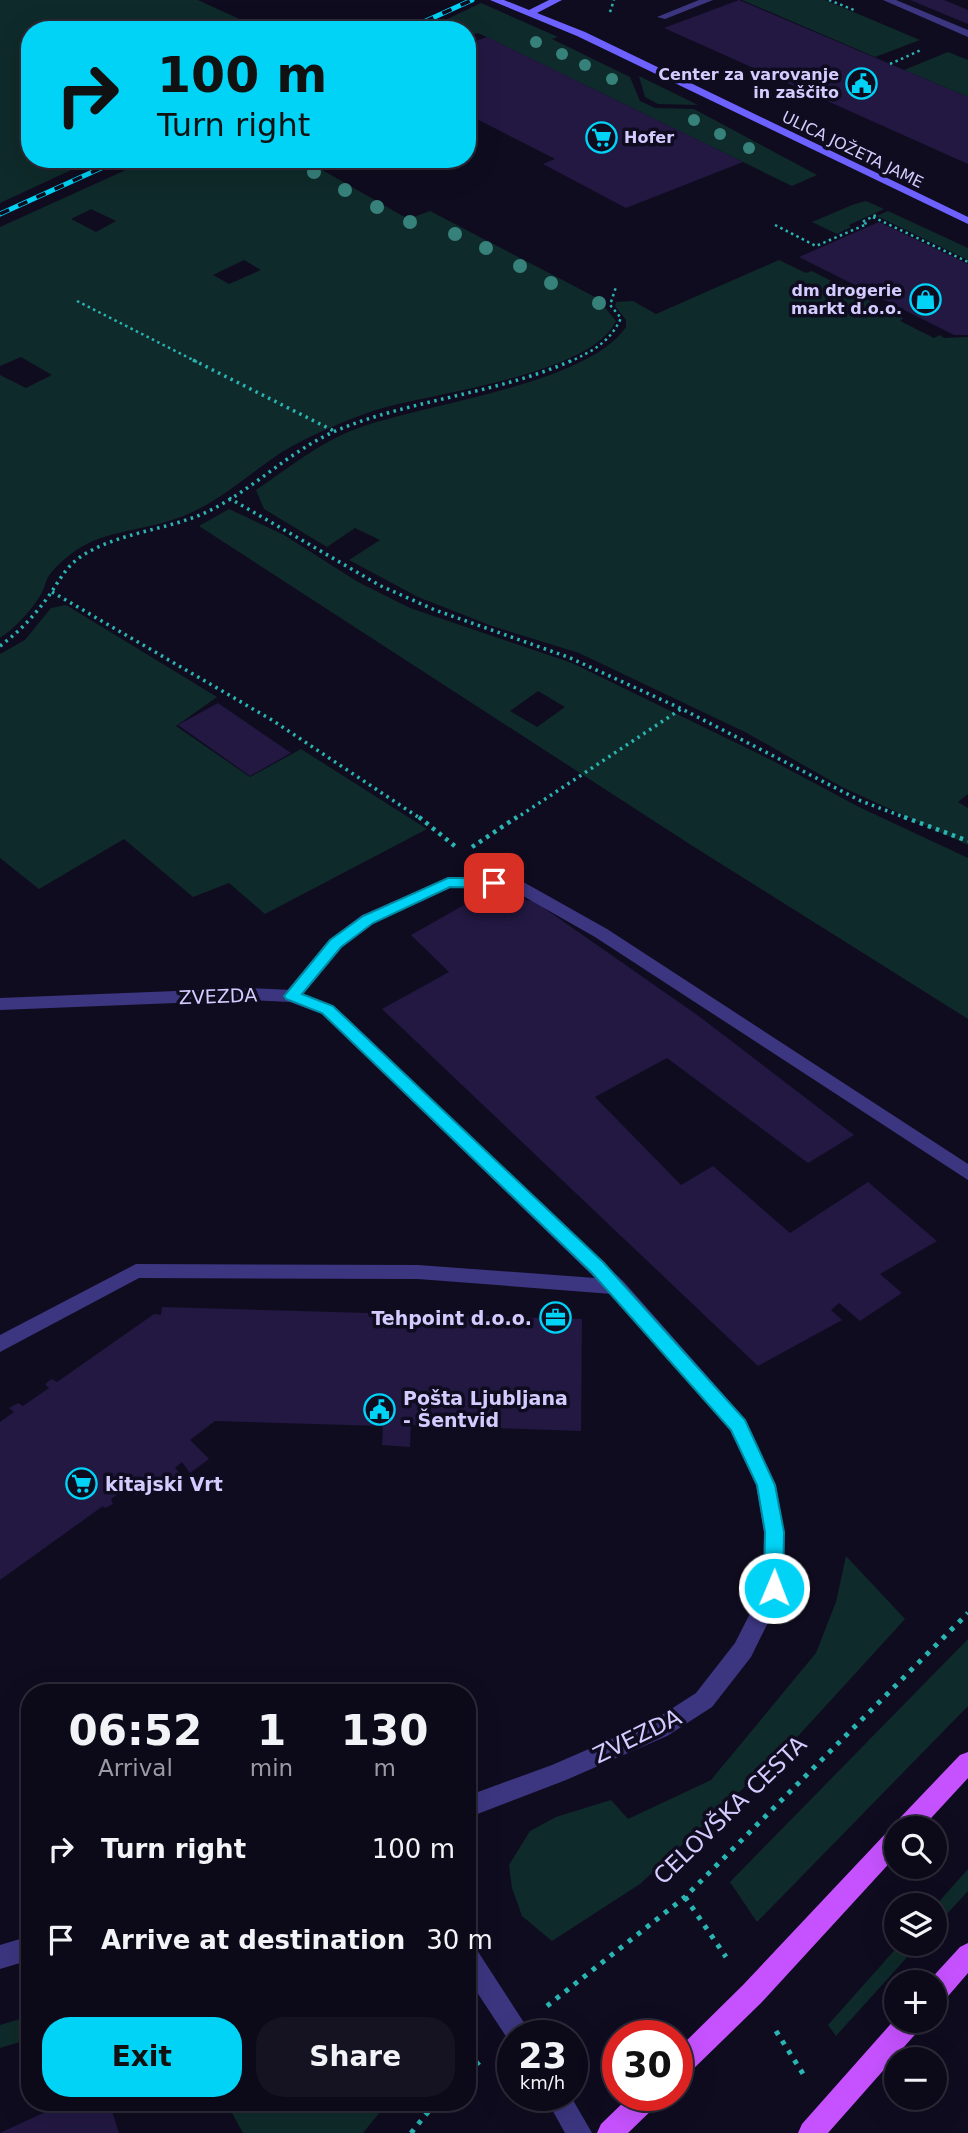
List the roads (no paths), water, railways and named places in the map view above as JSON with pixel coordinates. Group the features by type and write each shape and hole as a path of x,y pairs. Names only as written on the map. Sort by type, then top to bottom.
{"main road":[{"path":"917,1816 968,1762"},
{"path":"693,2051 752,1994 884,1852"},
{"path":"947,1978 968,1955"},
{"path":"811,2133 899,2033"},
{"path":"610,2133 633,2111"}],"street":[{"name":"ULICA JOŽETA JAME","path":"495,0 644,64 968,221"},
{"path":"530,13 557,0"},
{"path":"662,18 708,0"},
{"path":"888,0 968,34"},
{"path":"292,996 335,944 368,919 448,883 512,883 601,933 968,1173"},
{"name":"ZVEZDA","path":"0,1004 251,994 292,996 328,1010 617,1287 738,1425 766,1485 774,1532 774,1588 743,1650 704,1700 659,1729 558,1773 476,1804"},
{"path":"0,1344 136,1271 418,1272 617,1287"},
{"path":"0,1957 21,1951"},
{"path":"476,1969 510,2020"},
{"path":"566,2111 579,2133"}],"railway":[{"path":"426,21 472,0"},
{"path":"0,214 101,168"}],"place":[{"name":"Center za varovanje in zaščito","path":"862,83"},
{"name":"Hofer","path":"601,137"},
{"name":"dm drogerie markt d.o.o.","path":"925,299"},
{"name":"Tehpoint d.o.o.","path":"555,1318"},
{"name":"Pošta Ljubljana - Šentvid","path":"380,1409"},
{"name":"kitajski Vrt","path":"82,1484"}]}
